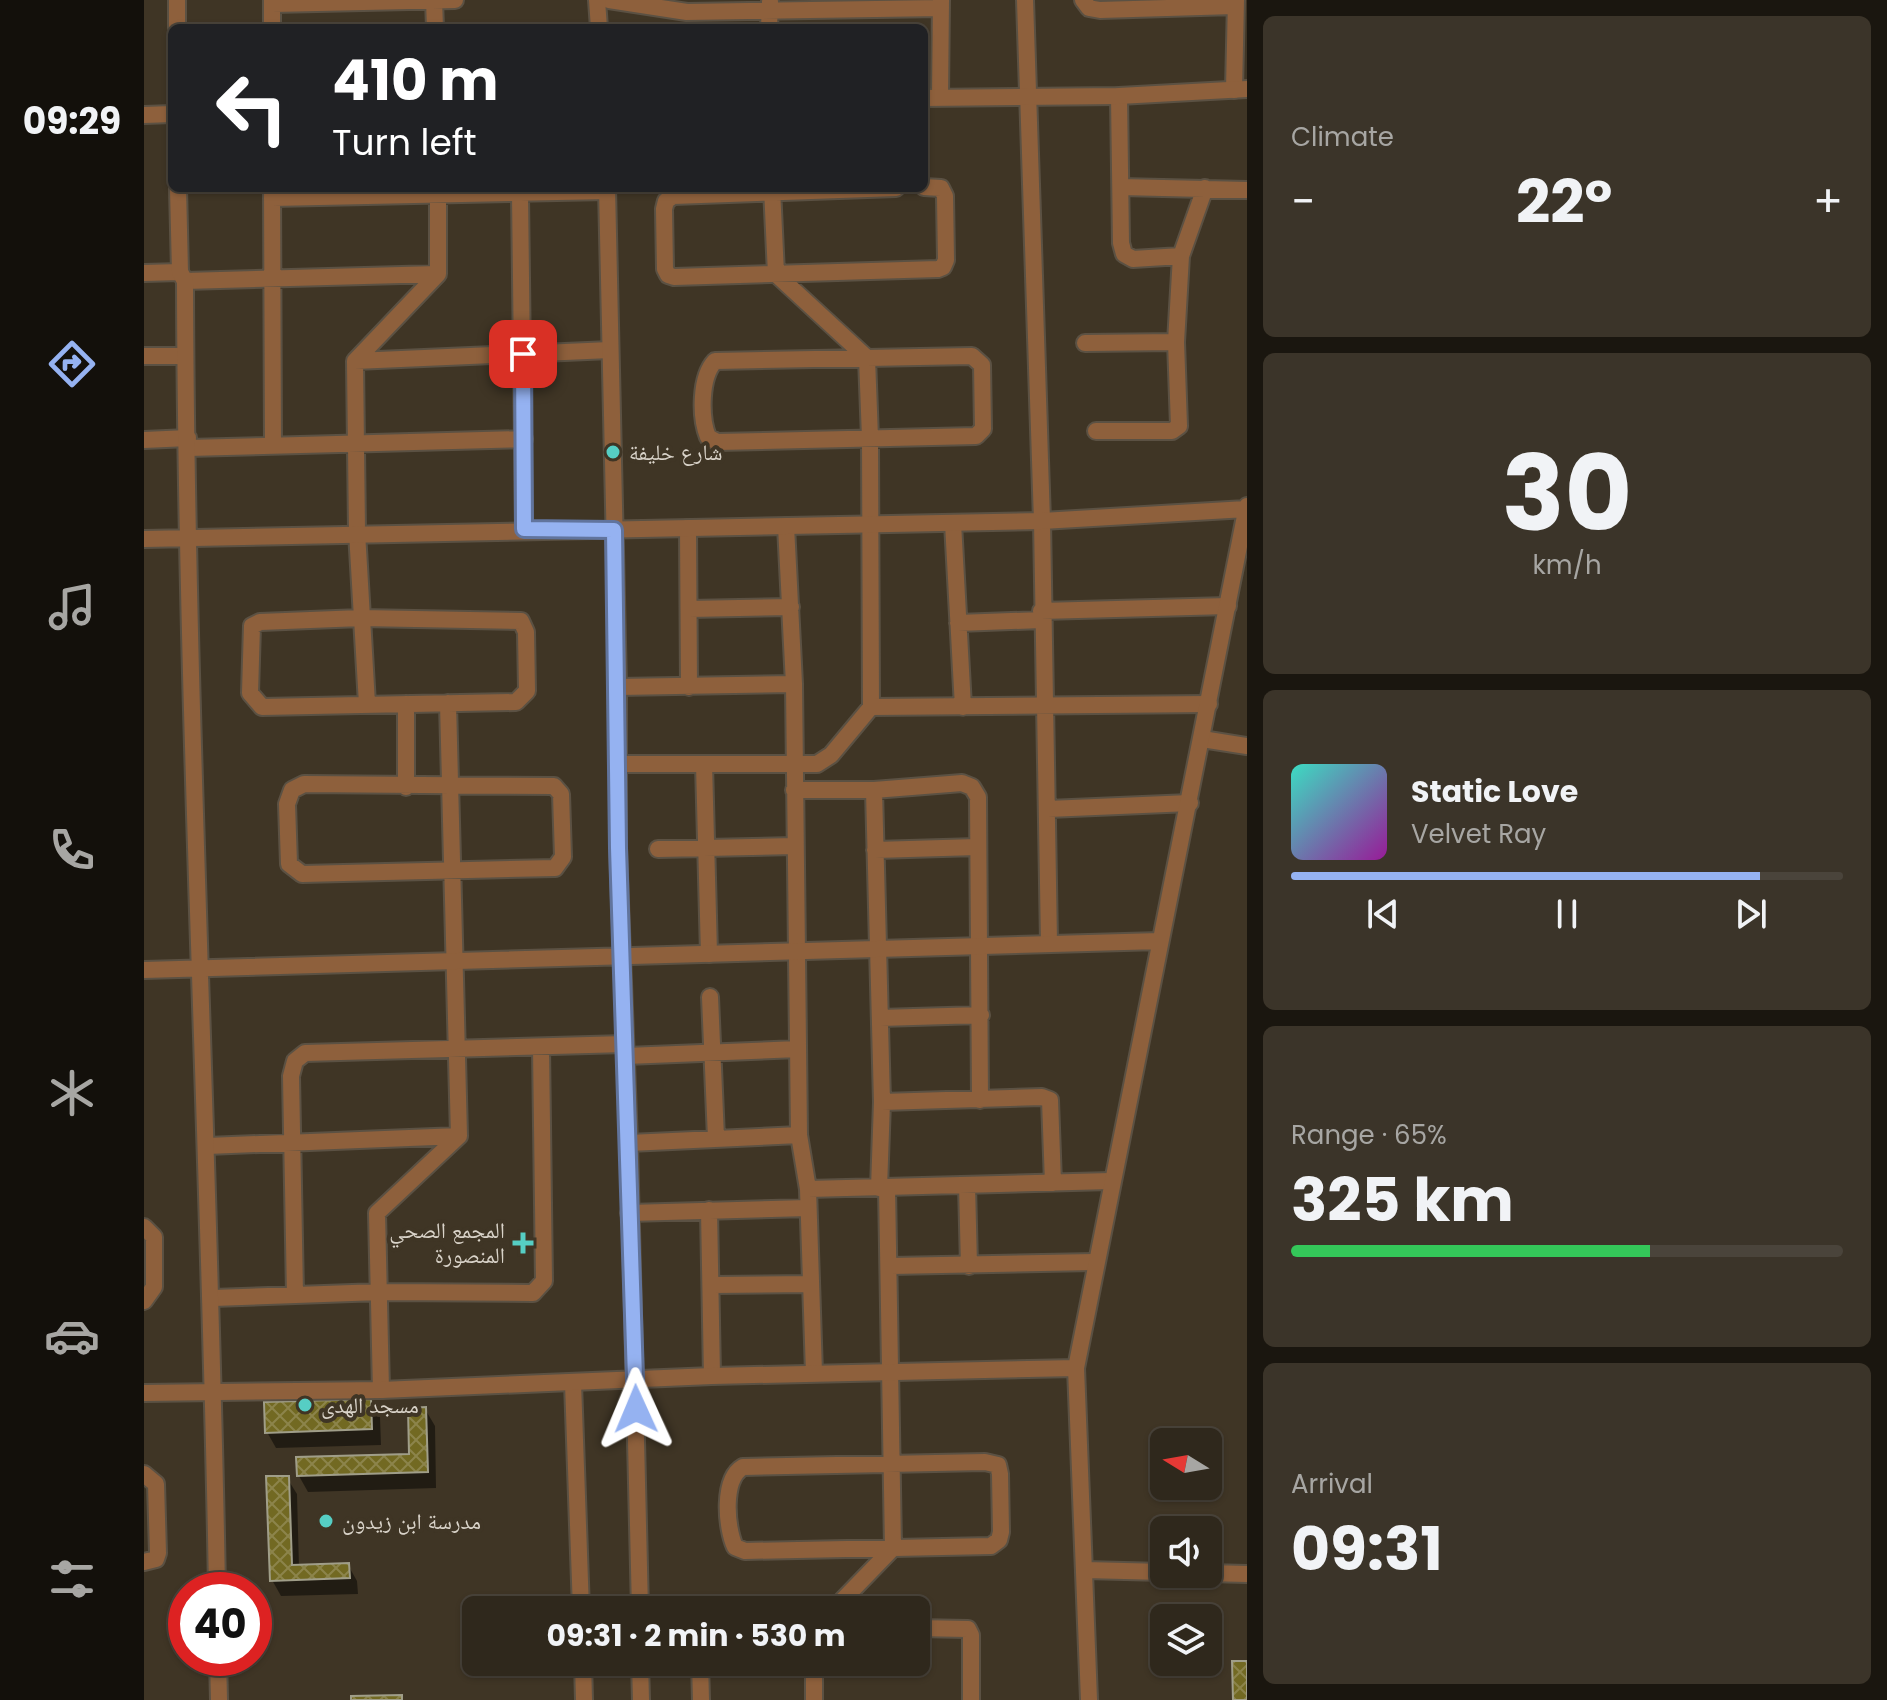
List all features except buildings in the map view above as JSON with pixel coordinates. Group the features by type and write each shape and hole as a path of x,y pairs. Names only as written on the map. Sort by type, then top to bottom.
{"street":[{"path":"177,0 177,24"},
{"path":"272,24 272,2 455,0"},
{"path":"597,0 599,24"},
{"path":"609,0 687,6 941,4 932,98 1119,96 1240,90 1235,3 1100,10 1089,8 1083,0"},
{"path":"1025,0 1042,521 1041,615 1049,943"},
{"path":"434,1 435,24"},
{"path":"1119,96 1121,243 1124,254 1133,259 1181,256"},
{"path":"144,115 168,114"},
{"path":"752,192 673,196 666,201 665,269 668,275 943,267 945,196 941,188 928,187"},
{"path":"1121,187 1247,190"},
{"path":"1096,431 1172,431 1179,426 1176,342 1181,256 1205,188"},
{"path":"178,192 188,443 198,968 213,1298 217,1572"},
{"path":"367,704 357,532 355,361 438,274 438,192"},
{"path":"273,446 272,193 564,192"},
{"path":"607,192 621,956 636,1380 640,1596"},
{"path":"618,764 817,764 831,755 871,707 867,358 776,274 772,192"},
{"path":"520,194 524,529"},
{"path":"144,273 273,280 438,274"},
{"path":"1085,343 1176,342"},
{"path":"355,361 610,350"},
{"path":"144,356 185,356"},
{"path":"972,356 982,365 981,435 717,442 708,437 705,428 705,377 715,361 867,358 972,356"},
{"path":"144,440 273,446 524,439"},
{"path":"144,539 357,532 1042,521 1247,508 1190,803 1094,1262 1076,1368 1089,1700"},
{"path":"953,523 963,707"},
{"path":"786,526 794,684 794,953 799,1135 808,1189 814,1373"},
{"path":"688,528 689,687"},
{"path":"958,623 1041,615 1228,606"},
{"path":"689,609 791,607"},
{"path":"361,618 521,621 526,632 527,691 523,696 516,702 448,703 262,707 250,693 252,626 260,622 361,618"},
{"path":"618,687 794,684"},
{"path":"381,1390 377,1213 459,1136 459,1046 447,786 448,703"},
{"path":"406,704 406,787"},
{"path":"871,707 1209,704"},
{"path":"1202,739 1247,746"},
{"path":"704,764 709,954"},
{"path":"794,790 874,790 962,783 972,787 978,797 980,1100"},
{"path":"304,784 447,786 554,786 561,794 563,857 555,868 302,874 289,864 287,804 292,790 304,784"},
{"path":"847,1596 893,1548 891,1266 883,1187 874,790"},
{"path":"1048,809 1190,803"},
{"path":"658,849 794,846"},
{"path":"875,850 977,847"},
{"path":"144,970 794,953 876,946 1160,941"},
{"path":"710,997 716,1138"},
{"path":"880,1018 981,1015"},
{"path":"295,1295 291,1076 295,1061 305,1053 459,1046 713,1052 798,1049"},
{"path":"213,1298 380,1292 533,1293 541,1289 544,1281 541,1047"},
{"path":"882,1102 1050,1100 1053,1183"},
{"path":"629,1143 799,1135"},
{"path":"207,1146 459,1136"},
{"path":"808,1189 1111,1181"},
{"path":"967,1185 969,1266"},
{"path":"629,1213 808,1208"},
{"path":"709,1210 712,1376"},
{"path":"144,1227 154,1237 154,1287 144,1301"},
{"path":"891,1266 1094,1262"},
{"path":"712,1285 810,1284"},
{"path":"144,1393 381,1390 712,1376 1076,1368"},
{"path":"573,1383 581,1596"},
{"path":"985,1462 998,1465 999,1540 991,1546 745,1551 735,1547 730,1537 729,1482 733,1472 743,1467 892,1464 985,1462"},
{"path":"144,1474 156,1484 158,1553 156,1559 144,1562"},
{"path":"1085,1570 1150,1572"},
{"path":"1222,1573 1247,1574"},
{"path":"930,1628 968,1629 971,1635 971,1700"},
{"path":"218,1676 219,1700"},
{"path":"583,1676 584,1700"},
{"path":"640,1676 641,1700"},
{"path":"700,1676 701,1700"},
{"path":"814,1676 814,1700"}],"place":[{"name":"شارع خليفة","path":"613,452"},
{"name":"المجمع الصحي المنصورة","path":"523,1243"},
{"name":"مسجد الهدى","path":"305,1405"},
{"name":"مدرسة ابن زيدون","path":"326,1521"}],"route":[{"path":"523,354 524,529 614,530 618,848 636,1409"}]}
